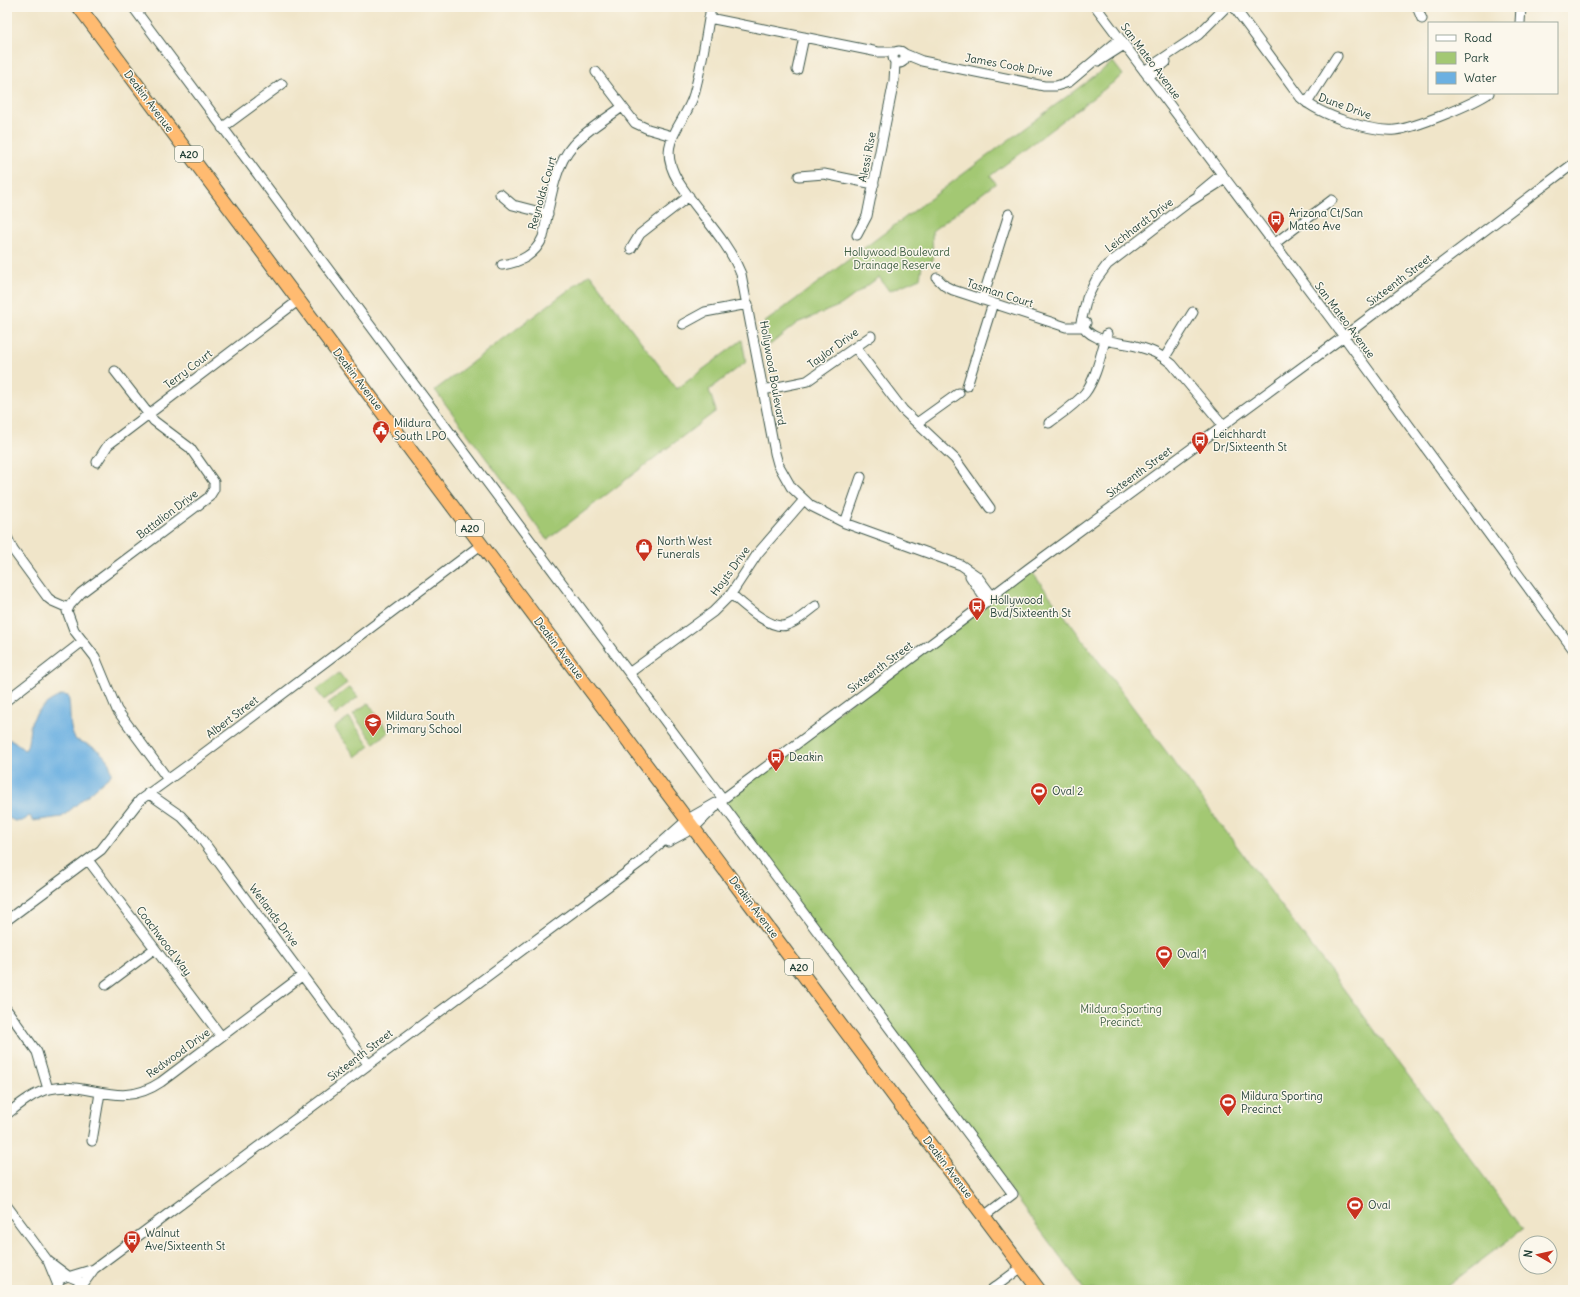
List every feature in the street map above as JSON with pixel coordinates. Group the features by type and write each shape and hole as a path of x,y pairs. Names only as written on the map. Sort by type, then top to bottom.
{"highway":[{"name":"Deakin Avenue","path":"80,7 1039,1290"}],"street":[{"path":"133,7 629,673 721,800 1013,1194 984,1216"},
{"name":"Hollywood Boulevard","path":"711,7 694,92 690,104 672,136 670,148 671,162 678,181 736,261 741,274 778,464 791,487 803,501 820,512 845,523 955,562 977,576 989,599"},
{"name":"San Mateo Avenue","path":"1096,7 1274,244 1573,649"},
{"path":"1146,74 1204,30 1226,7"},
{"name":"Dune Drive","path":"1234,7 1307,103 1321,112 1367,127 1396,130 1416,125 1488,94"},
{"path":"1417,7 1422,19"},
{"path":"1520,22 1521,7"},
{"name":"James Cook Drive","path":"709,18 878,52 899,59 922,61 1051,86 1063,85 1069,82 1122,42"},
{"path":"797,70 804,37"},
{"path":"1307,103 1337,56"},
{"name":"Alessi Rise","path":"857,235 867,216 899,59"},
{"path":"596,72 635,123 672,136"},
{"path":"222,128 282,84"},
{"name":"Reynolds Court","path":"502,265 521,260 535,251 543,237 560,166 567,152 580,138 622,107"},
{"name":"Sixteenth Street","path":"81,1289 94,1269 1573,164"},
{"path":"799,176 824,174 874,184"},
{"name":"Leichhardt Drive","path":"1083,324 1082,312 1101,272 1114,259 1223,177"},
{"path":"500,194 513,205 548,214"},
{"path":"631,249 640,234 689,196"},
{"path":"1274,244 1332,200"},
{"path":"982,300 1009,214"},
{"name":"Tasman Court","path":"937,278 945,286 953,290 1070,328 1083,324 1106,337 1165,357 1176,368 1220,427"},
{"name":"Terry Court","path":"97,462 108,445 299,300"},
{"path":"967,386 993,303"},
{"path":"683,324 705,312 748,304"},
{"path":"1165,357 1193,312"},
{"name":"Taylor Drive","path":"763,390 807,381 871,336"},
{"path":"1048,423 1078,401 1086,392 1091,382 1106,337"},
{"path":"855,347 898,405 955,459 990,508"},
{"name":"Battalion Drive","path":"66,607 81,593 209,497 212,493 214,482 213,478 190,448 160,426 148,414 114,371"},
{"path":"917,423 959,393"},
{"path":"845,523 861,477"},
{"name":"Hoyts Drive","path":"629,673 713,612 731,594 754,557 803,501"},
{"path":"7,537 14,550 48,598 66,607 74,630 95,657 117,710 167,778"},
{"name":"Albert Street","path":"7,920 88,860 107,843 132,808 148,793 416,595 482,544"},
{"path":"731,594 768,622 779,626 792,623 816,606"},
{"path":"7,700 83,641"},
{"name":"Wetlands Drive","path":"148,793 188,822 368,1064"},
{"name":"Coachwood Way","path":"88,860 221,1036"},
{"path":"106,985 154,949"},
{"name":"Redwood Drive","path":"7,1114 32,1096 48,1089 66,1088 127,1095 146,1090 161,1082 303,975"},
{"path":"7,1010 37,1052 48,1089"},
{"path":"92,1141 100,1093"},
{"path":"7,1206 48,1261 69,1276 78,1280 81,1289"},
{"path":"48,1261 56,1286"},
{"path":"991,1290 1022,1267"},
{"name":"Sixteenth Street","path":"56,1286 64,1277 94,1269"}],"green space":[{"name":"Hollywood Boulevard Drainage Reserve","path":"1113,62 1123,75 990,176 996,183 932,231 933,260 922,266 920,278 889,291 879,277 841,305 797,323 770,345 764,323"},
{"path":"590,274 677,389 742,340 746,362 709,390 716,411 547,540 435,390"},
{"name":"Mildura Sporting Precinct.","path":"1029,568 1523,1229 1442,1290 1085,1290 720,801"},
{"path":"339,673 347,683 324,700 316,690"},
{"path":"350,687 358,697 335,715 327,704"},
{"path":"368,703 389,732 374,743 353,714"},
{"path":"349,717 370,746 356,757 334,728"}],"water":[{"path":"62,695 68,696 71,725 73,735 76,740 94,748 105,756 111,775 62,817 32,821 31,817 29,816 21,821 13,820 7,817 7,739 14,741 24,750 26,749 30,727 38,711 52,700"}],"place":[{"name":"Arizona Ct/San Mateo Ave","path":"1276,234"},
{"name":"Mildura South LPO","path":"381,444"},
{"name":"Leichhardt Dr/Sixteenth St","path":"1200,455"},
{"name":"North West Funerals","path":"644,562"},
{"name":"Hollywood Bvd/Sixteenth St","path":"977,621"},
{"name":"Mildura South Primary School","path":"373,737"},
{"name":"Deakin","path":"776,772"},
{"name":"Oval 2","path":"1039,806"},
{"name":"Oval 1","path":"1164,969"},
{"name":"Mildura Sporting Precinct","path":"1228,1117"},
{"name":"Oval","path":"1355,1220"},
{"name":"Walnut Ave/Sixteenth St","path":"132,1254"}]}
